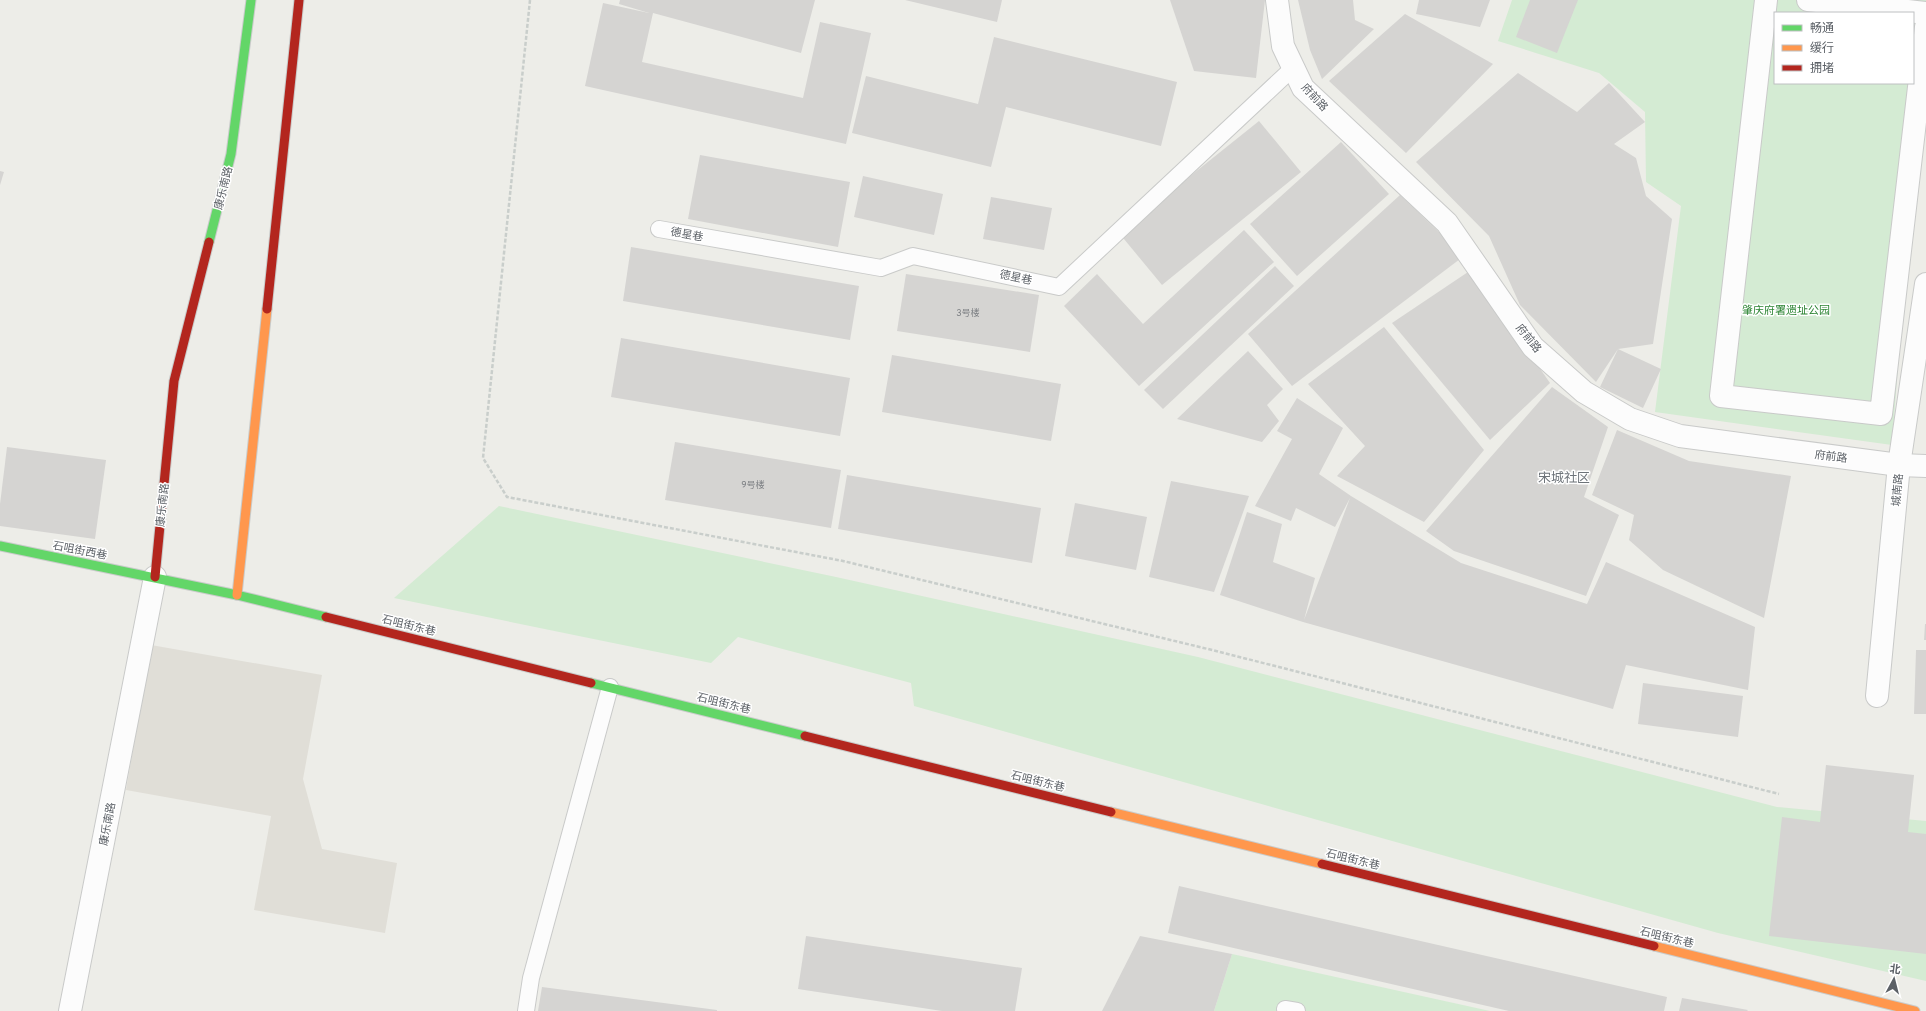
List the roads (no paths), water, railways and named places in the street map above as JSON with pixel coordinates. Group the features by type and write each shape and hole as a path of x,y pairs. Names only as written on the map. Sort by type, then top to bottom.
{"street":[{"name":"康乐南路","path":"70,1011 155,577 174,381 232,154 251,0"},
{"path":"237,595 299,0"},
{"name":"府前路","path":"1277,0 1283,46 1303,88 1447,223 1533,347 1584,392 1630,418 1680,436 1899,465 1926,466"},
{"path":"1766,0 1721,396 1881,414 1926,27"},
{"path":"1808,0 1926,13"},
{"name":"城南路","path":"1877,696 1899,465 1926,284"},
{"name":"石咀街西巷","path":"0,546 155,577"},
{"name":"石咀街东巷","path":"155,577 237,595 1915,1011"}],"lane":[{"name":"德星巷","path":"659,229 882,268 913,256 1059,286 1294,68"},
{"path":"526,1011 530,978 610,687"}],"district":[{"name":"宋城社区","path":"1564,477"}],"park label":[{"name":"肇庆府署遗址公园","path":"1786,310"}]}
